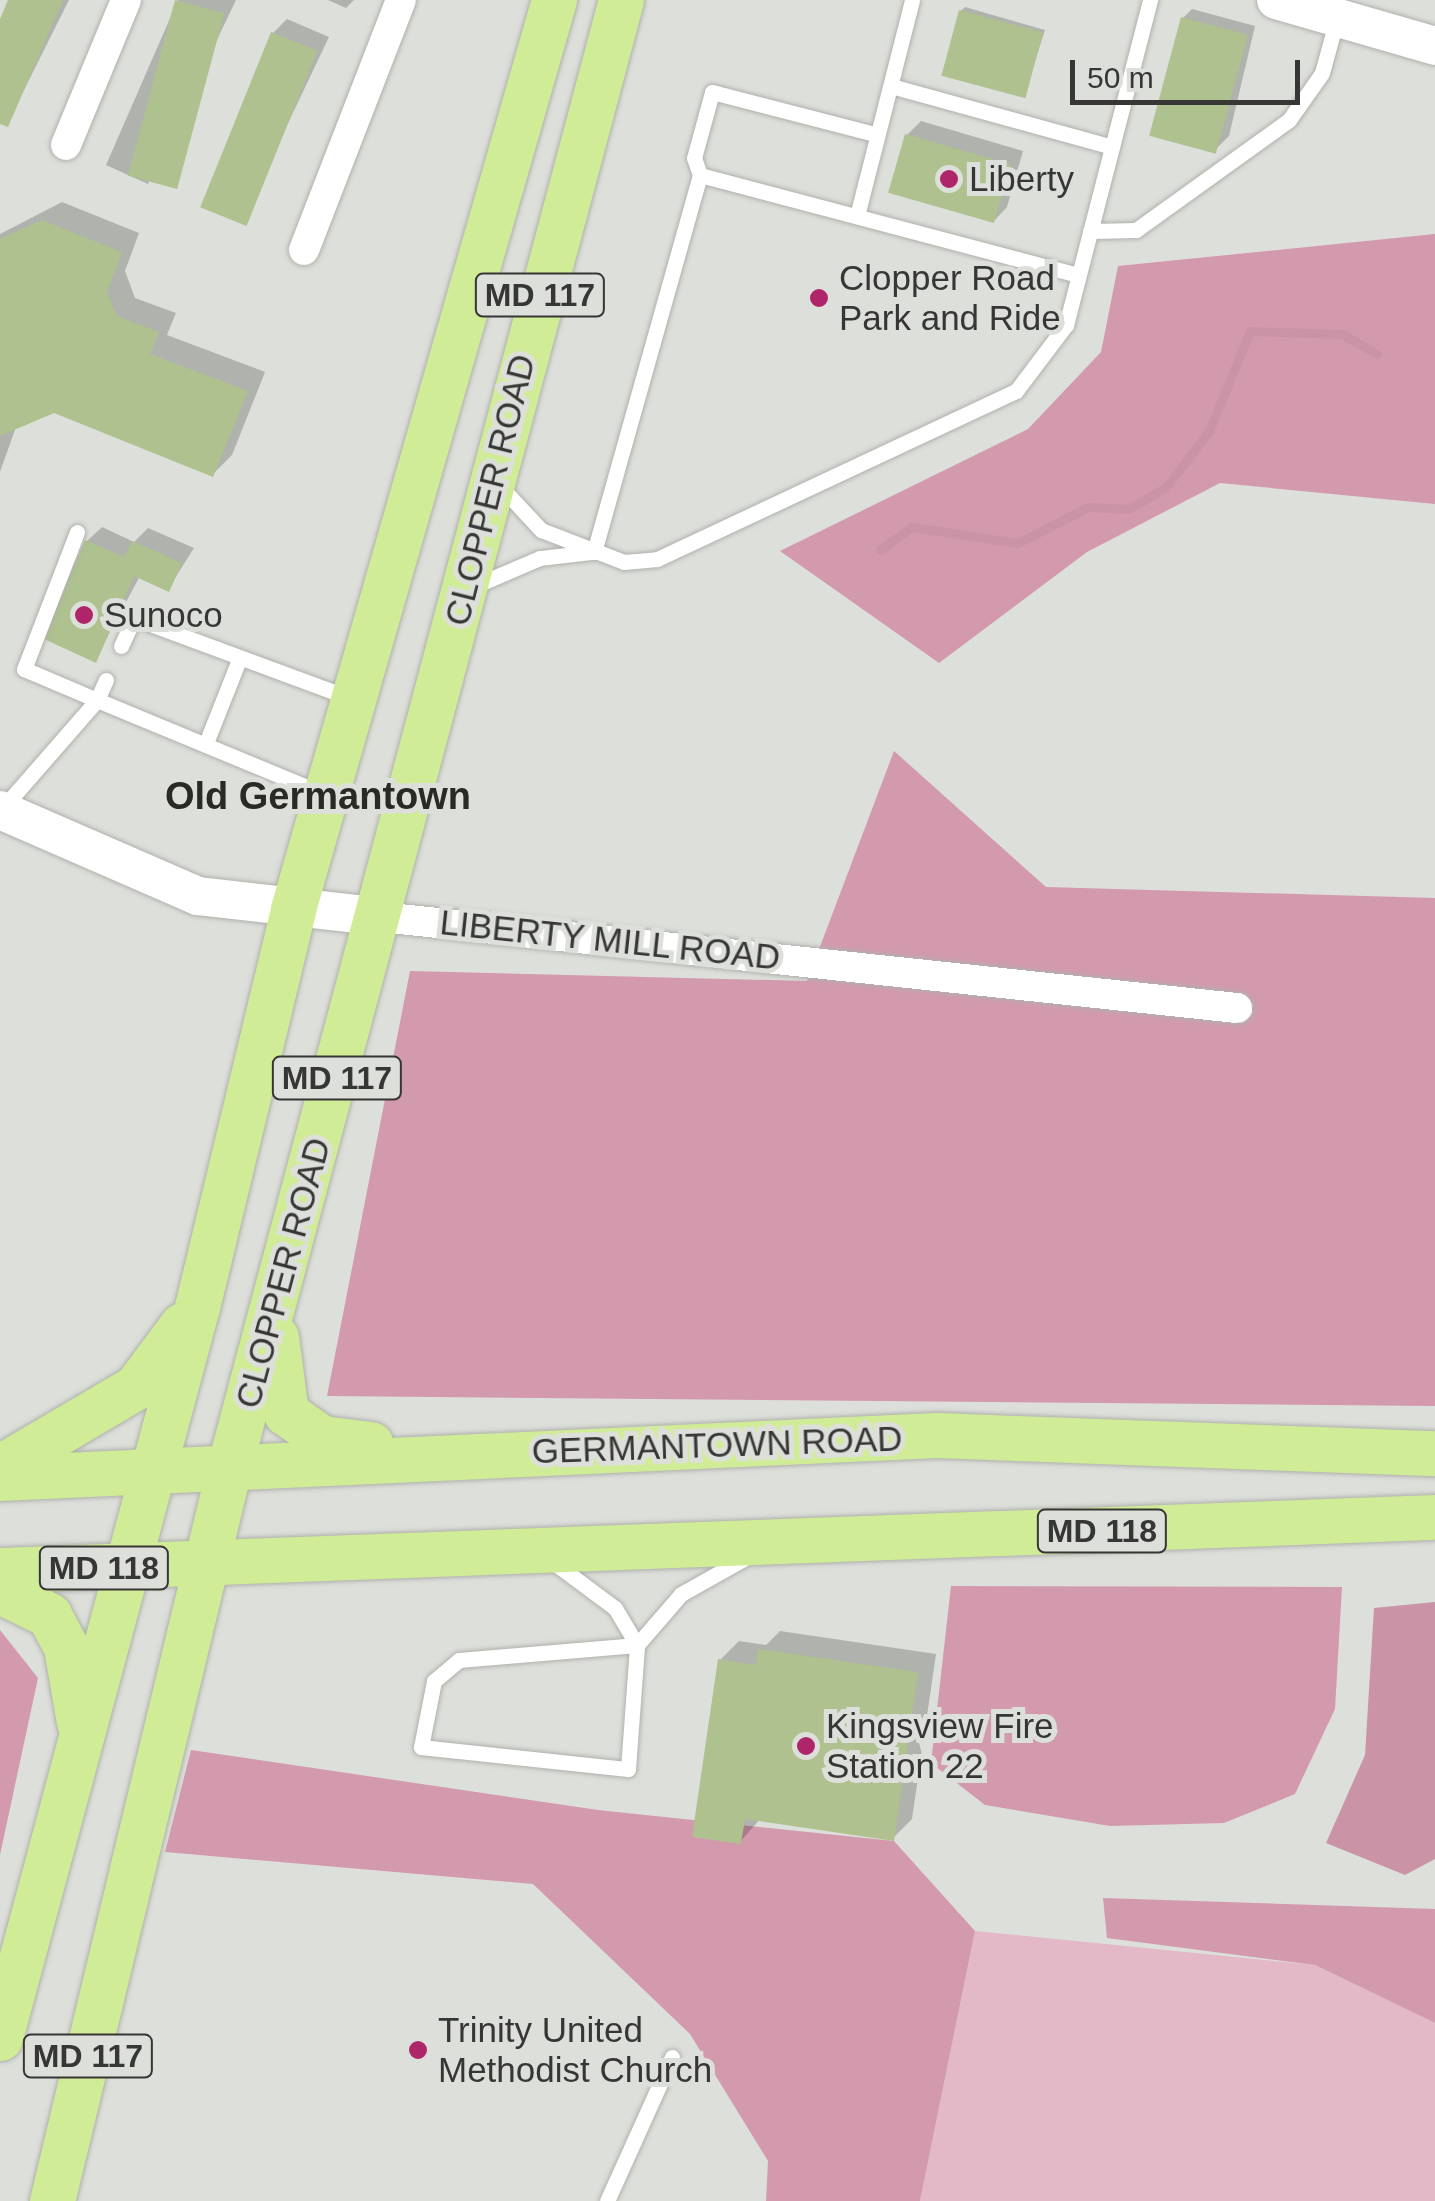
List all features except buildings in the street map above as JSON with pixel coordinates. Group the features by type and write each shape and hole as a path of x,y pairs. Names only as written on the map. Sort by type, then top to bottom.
{"main road":[{"name":"CLOPPER ROAD","path":"0,2038 198,1303 293,909 554,0"},
{"name":"CLOPPER ROAD","path":"52,2201 228,1468 381,916 621,0"},
{"path":"276,1297 275,1380 286,1414 322,1438 462,1456"},
{"path":"0,1467 136,1387 198,1303"},
{"name":"GERMANTOWN ROAD","path":"0,1478 936,1435 1435,1453"},
{"name":"MD 118","path":"0,1570 1435,1517"},
{"path":"0,1591 50,1615 66,1647 82,1736"}],"street":[{"path":"66,146 126,0"},
{"path":"304,250 402,0"},
{"path":"1276,0 1435,46"},
{"name":"LIBERTY MILL ROAD","path":"0,810 198,896 1237,1008"}],"lane":[{"path":"856,216 912,0"},
{"path":"464,592 540,558 594,552 657,559 1016,391 1051,352 1078,275 1150,0"},
{"path":"1090,231 1136,230 1289,120 1322,73 1337,18"},
{"path":"891,86 1112,147"},
{"path":"594,552 700,175 694,158 712,92 878,135"},
{"path":"700,175 1078,275"},
{"path":"494,476 542,530 594,552"},
{"path":"78,532 24,669 134,714 167,719 206,743 328,796"},
{"path":"122,646 134,618 165,637 198,650 240,657 356,700"},
{"path":"206,743 240,657"},
{"path":"0,810 97,700 106,680"},
{"path":"134,714 140,698"},
{"path":"638,1645 459,1660 434,1681 420,1747 628,1769 638,1645 680,1594 768,1544"},
{"path":"540,1552 615,1608 638,1645"},
{"path":"608,2201 672,2057"}],"shaded area":[{"path":"1435,234 1435,504 1220,483 1087,552 939,663 780,551 1028,429 1101,352 1118,266"},
{"path":"894,751 1046,887 1435,898 1435,1406 327,1396 410,971 807,981"},
{"path":"951,1586 1342,1587 1335,1709 1295,1794 1224,1823 1110,1826 985,1805 931,1763"},
{"path":"1435,1602 1435,1859 1405,1875 1326,1843 1365,1755 1374,1608"},
{"path":"0,1630 38,1678 0,1855"},
{"path":"191,1750 598,1810 894,1841 975,1931 920,2201 766,2201 768,2161 690,2034 533,1884 165,1852"},
{"path":"1103,1898 1435,1909 1435,2023 1315,1965 1107,1938"},
{"path":"975,1931 1315,1965 1435,2023 1435,2201 920,2201"}],"waterway":[{"path":"880,550 912,527 1018,543 1088,507 1129,509 1166,487 1209,431 1250,331 1342,334 1377,354"}],"place":[{"name":"Liberty","path":"949,179"},
{"name":"Clopper Road Park and Ride","path":"819,298"},
{"name":"Sunoco","path":"84,615"},
{"name":"Kingsview Fire Station 22","path":"806,1746"},
{"name":"Trinity United Methodist Church","path":"418,2050"}],"district":[{"name":"Old Germantown","path":"318,797"}]}
